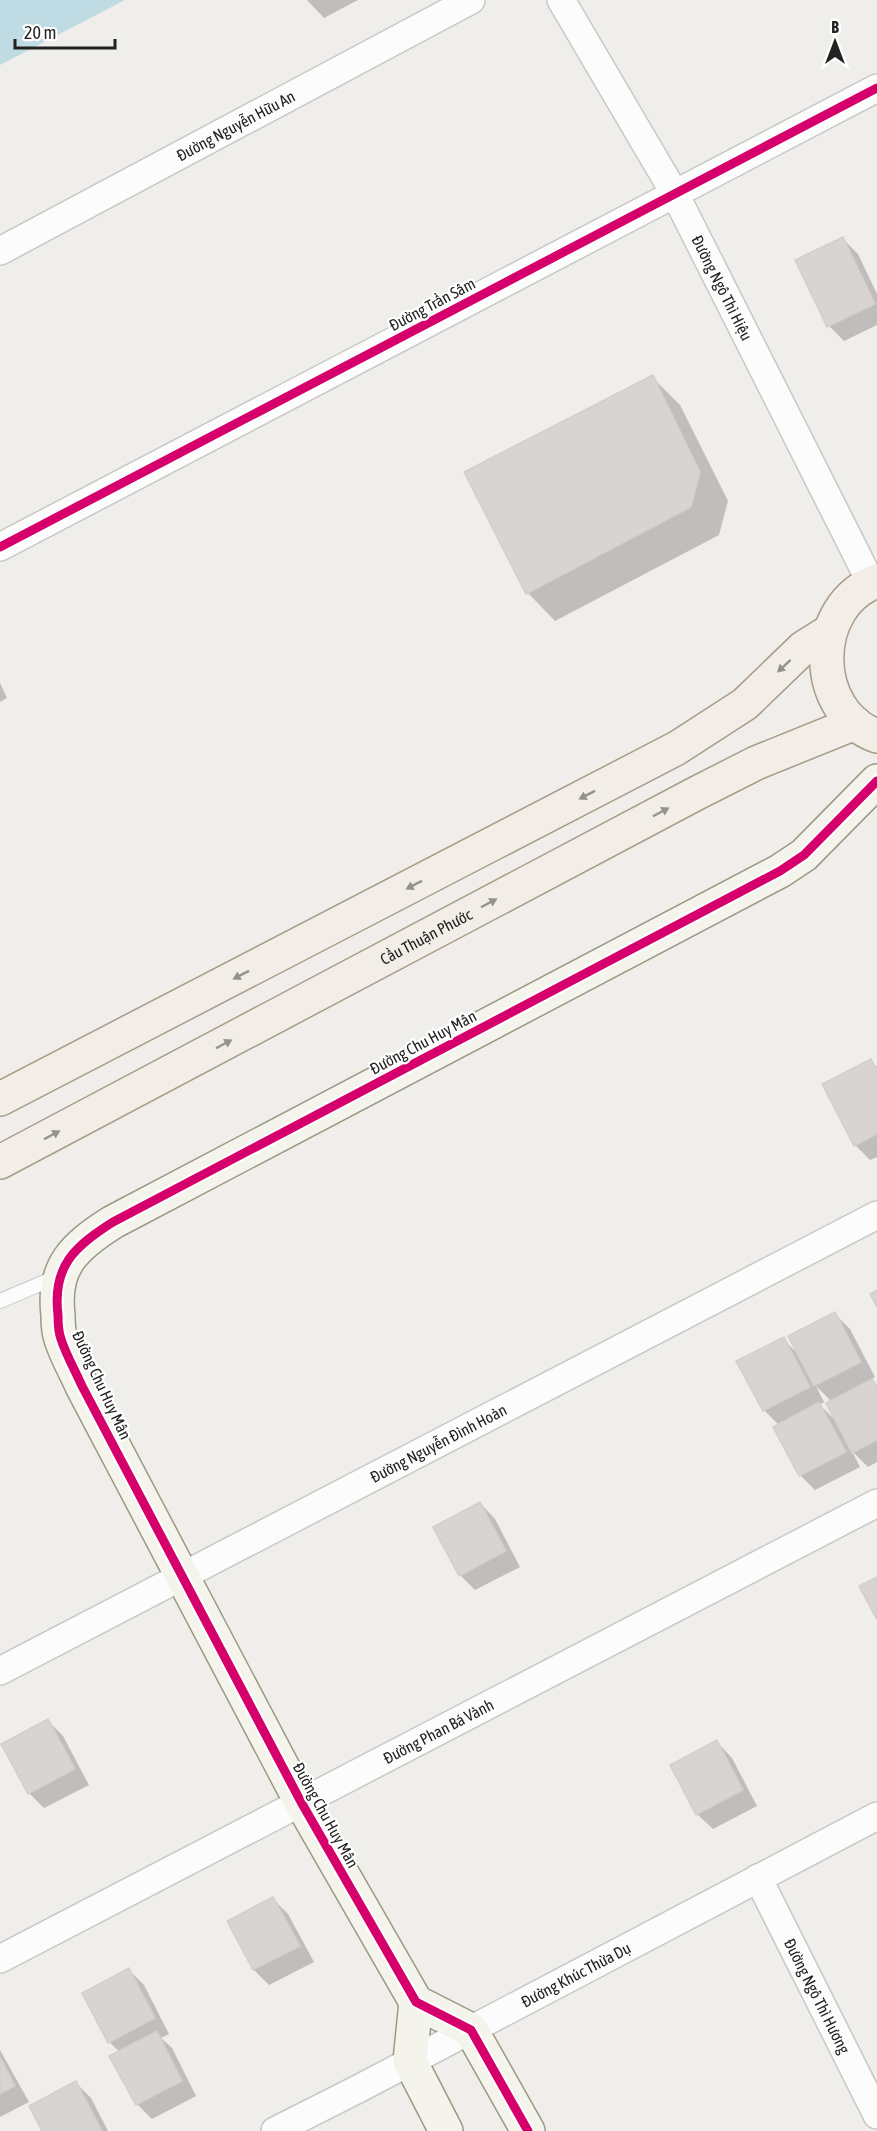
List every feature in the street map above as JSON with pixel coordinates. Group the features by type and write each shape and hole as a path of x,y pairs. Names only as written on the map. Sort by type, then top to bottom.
{"main road":[{"path":"866,730 839,704 828,681 825,656 830,631 839,612 854,596 874,582"},
{"path":"0,1099 677,748 745,704 803,648 830,631"},
{"name":"Cầu Thuận Phước","path":"0,1162 756,763 866,730"}],"street":[{"name":"Đường Nguyễn Hữu An","path":"0,251 471,0"},
{"name":"Đường Ngô Thì Hiệu","path":"561,0 675,194 874,582"},
{"name":"Đường Trần Sâm","path":"0,547 877,88"},
{"name":"Đường Chu Huy Mân","path":"417,2002 301,1802 82,1386 60,1338 56,1306 59,1276 72,1254 92,1236 113,1222 780,871 804,855 877,781"},
{"name":"Đường Nguyễn Đình Hoàn","path":"0,1671 877,1215"},
{"name":"Đường Phan Bá Vành","path":"0,1959 877,1503"},
{"name":"Đường Khúc Thừa Dụ","path":"275,2131 877,1816"},
{"name":"Đường Ngô Thì Hương","path":"758,1878 877,2115"},
{"path":"446,2131 410,2061 417,2002 471,2030 528,2131"}],"lane":[{"path":"0,1301 59,1276"}],"water":[{"path":"0,0 125,0 0,65"}],"building":[{"path":"843,237 875,304 827,327 795,260"},
{"path":"653,375 700,472 691,507 526,594 464,472"},
{"path":"871,1059 877,1070 877,1134 854,1146 822,1084"},
{"path":"877,1290 877,1307 870,1294"},
{"path":"835,1312 861,1362 814,1386 788,1336"},
{"path":"784,1337 810,1387 763,1411 736,1361"},
{"path":"872,1379 877,1387 877,1440 852,1453 826,1403"},
{"path":"819,1402 846,1452 799,1476 773,1427"},
{"path":"480,1502 506,1551 459,1576 433,1527"},
{"path":"877,1577 877,1620 859,1586"},
{"path":"48,1719 75,1769 28,1794 1,1744"},
{"path":"717,1740 743,1790 696,1815 670,1765"},
{"path":"273,1897 300,1946 253,1970 227,1921"},
{"path":"129,1968 155,2018 108,2043 82,1993"},
{"path":"157,2031 182,2081 136,2105 109,2056"},
{"path":"0,2057 15,2086 0,2094"},
{"path":"76,2081 102,2131 42,2131 29,2106"}],"cycle path":[{"path":"0,547 877,88"},
{"path":"528,2131 471,2030 416,2002 301,1802 68,1357 59,1330 57,1298 59,1283 63,1270 77,1249 113,1222 780,871 804,855 877,781"}]}
